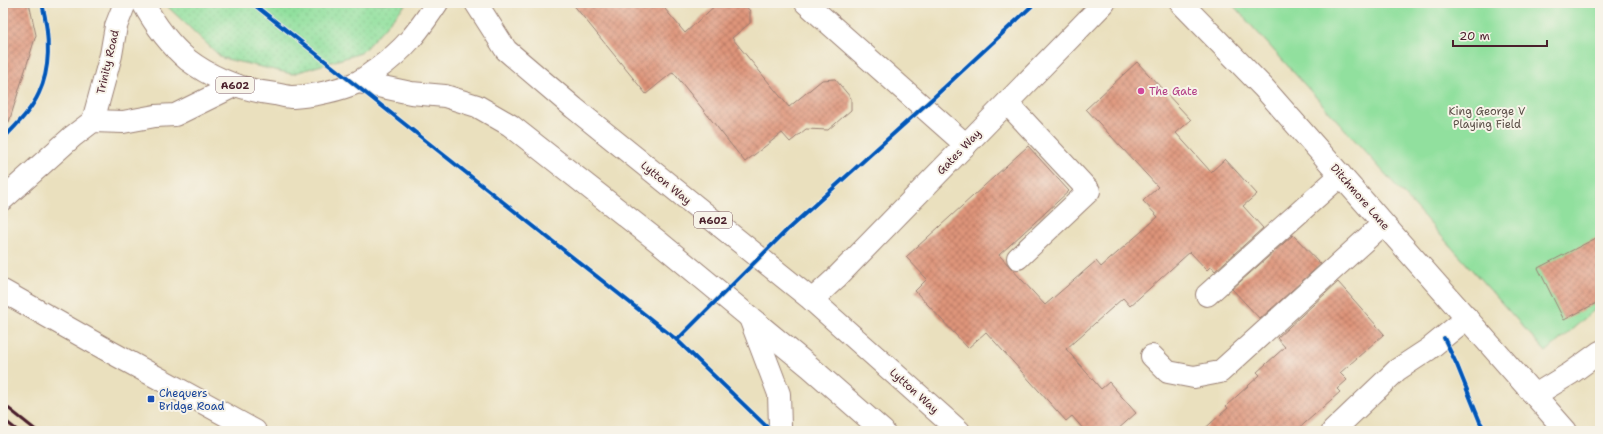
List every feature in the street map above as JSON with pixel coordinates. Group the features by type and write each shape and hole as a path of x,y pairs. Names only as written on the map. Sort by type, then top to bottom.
{"street":[{"name":"Trinity Road","path":"94,121 111,55 116,26 125,3"},
{"name":"A602","path":"143,3 158,28 188,59 208,73 236,85 292,97 322,93 359,82 390,60 408,43 436,3"},
{"name":"Lytton Way","path":"476,3 506,50 574,108 812,300 959,431"},
{"path":"806,3 966,145"},
{"name":"Gates Way","path":"812,300 836,278 1104,3"},
{"name":"Ditchmore Lane","path":"1181,3 1263,86 1383,224 1536,395 1566,431"},
{"name":"A602","path":"359,82 411,93 445,96 477,106 510,125 660,243 810,367 883,431"},
{"path":"3,200 72,137 94,121 123,122 155,116 175,116 236,85"},
{"path":"1007,104 1089,191 1018,258"},
{"path":"1206,294 1341,176"},
{"path":"1152,356 1168,372 1194,377 1220,372 1383,224"},
{"path":"3,291 255,431"},
{"path":"750,318 779,394 779,431"},
{"path":"1333,431 1397,370 1429,349 1467,318"},
{"path":"1536,395 1571,373 1600,352"}],"green space":[{"path":"167,3 407,3 361,53 292,74 222,58 169,8"},
{"name":"King George V Playing Field","path":"1231,3 1600,3 1600,305 1546,352"}],"building":[{"path":"3,3 29,3 36,35 9,122 3,122"},
{"path":"572,3 660,3 685,33 718,3 743,3 750,11 750,23 732,38 789,107 822,80 835,79 851,98 851,110 828,130 806,129 790,142 782,133 745,162 673,72 646,94"},
{"path":"1137,62 1191,120 1176,133 1211,172 1225,159 1257,194 1243,206 1263,228 1215,271 1211,266 1207,270 1190,252 1130,306 1123,298 1066,349 1101,389 1109,382 1136,413 1116,431 1085,431 1072,416 1066,421 986,332 968,348 915,291 927,279 906,257 1028,146 1069,191 999,255 1045,305 1096,261 1101,267 1158,217 1143,201 1158,187 1086,109"},
{"path":"1293,235 1321,264 1260,319 1232,289"},
{"path":"1600,236 1600,301 1564,320 1538,268"},
{"path":"1338,282 1384,334 1340,373 1347,380 1337,389 1340,392 1296,431 1202,431 1228,408 1226,406 1260,375 1257,372 1285,347 1277,338"}],"railway":[{"path":"3,404 37,431"},
{"path":"3,419 18,431"}],"cycle path":[{"path":"3,139 32,106 43,82 48,60 48,37 42,3"},
{"path":"252,3 677,340 771,431"},
{"path":"677,340 788,229 932,99 1035,3"},
{"path":"1444,338 1457,365 1480,422 1486,431"}],"place":[{"name":"The Gate","path":"1141,91"},
{"name":"Chequers Bridge Road","path":"151,399"}]}
